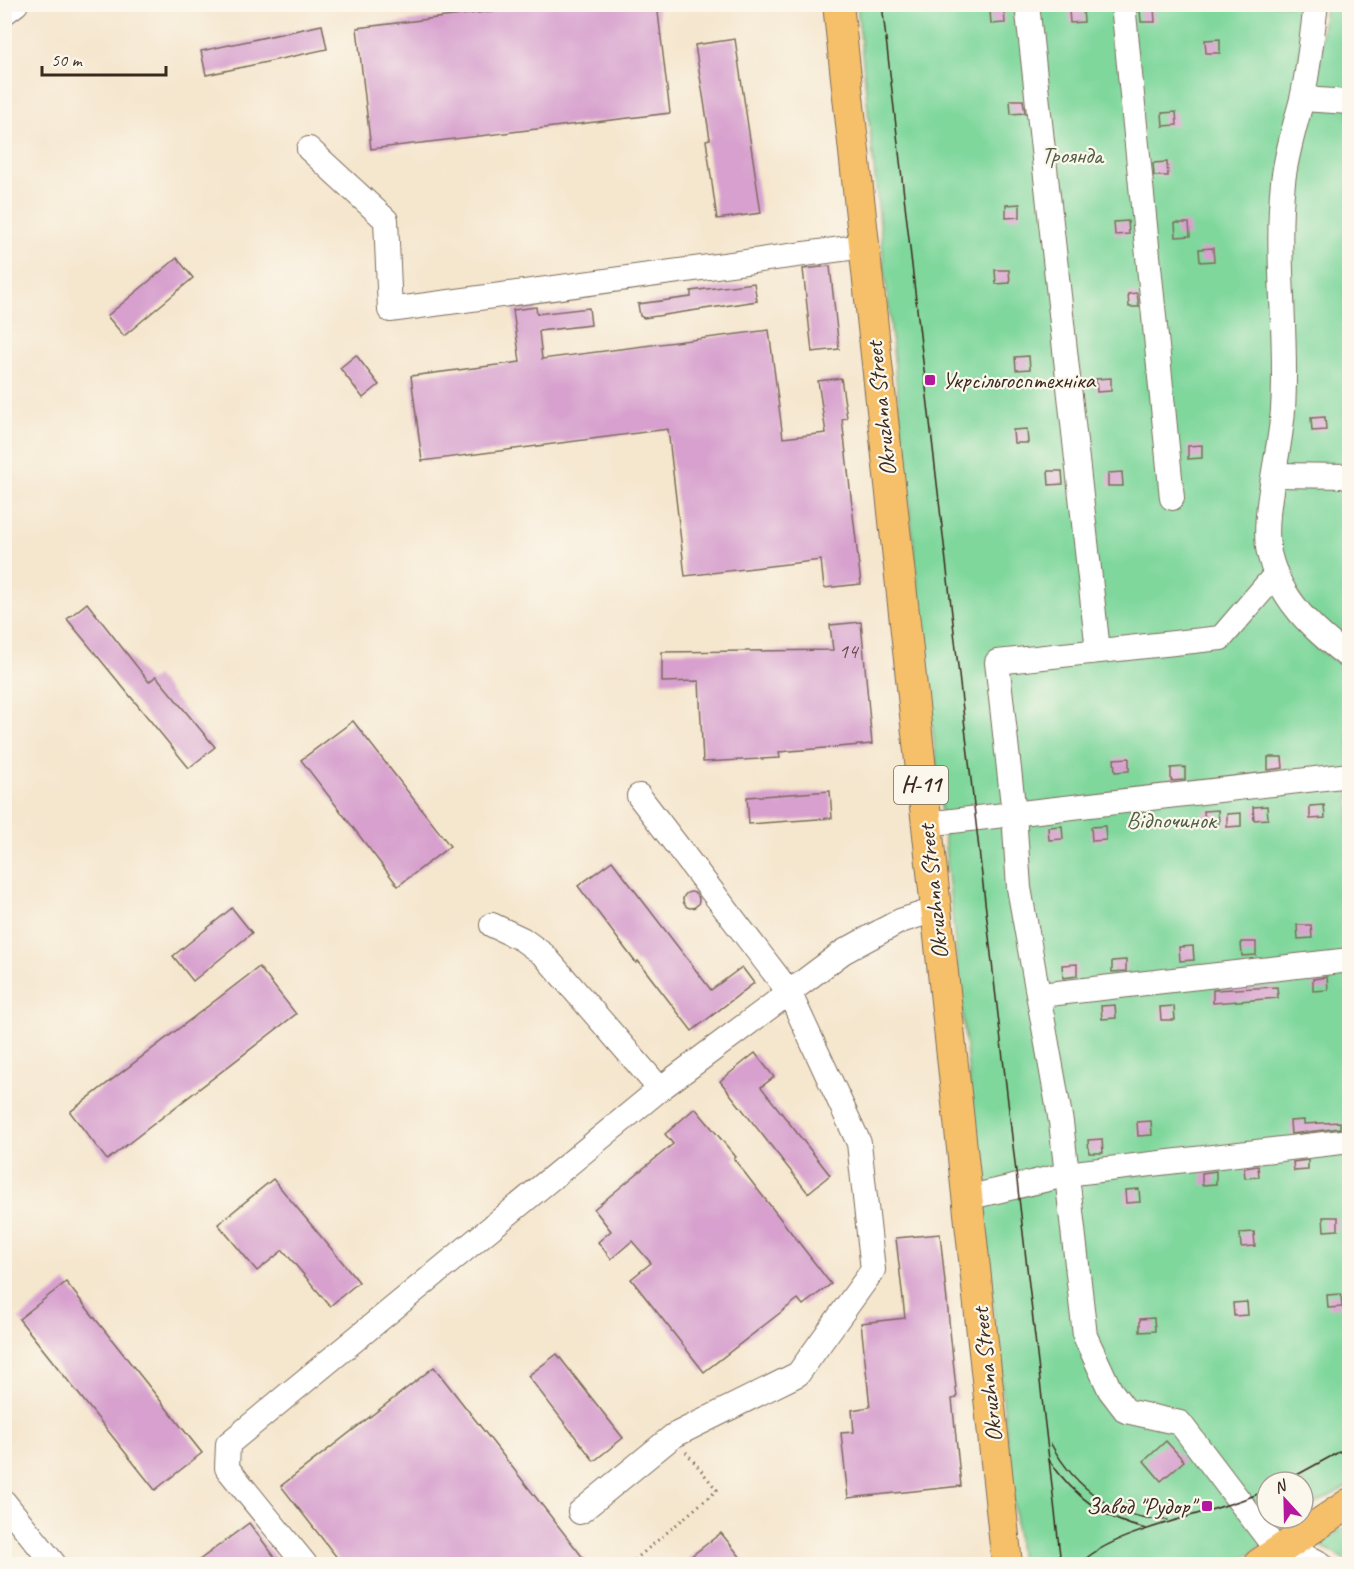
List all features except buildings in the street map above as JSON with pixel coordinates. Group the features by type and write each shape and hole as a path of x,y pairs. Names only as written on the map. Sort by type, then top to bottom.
{"main road":[{"name":"Okruzhna Street","path":"838,4 966,1198 991,1399 1007,1564"},
{"path":"1273,1554 1350,1503"}],"street":[{"path":"4,13 16,4"},
{"path":"1027,4 1098,651"},
{"path":"1124,4 1172,498"},
{"path":"1316,4 1302,99 1294,121 1283,183 1283,408 1269,517 1269,550 1276,574 1296,609 1313,629 1350,658"},
{"path":"1302,99 1350,102"},
{"path":"309,149 386,220 390,310 864,246"},
{"path":"1275,475 1350,476"},
{"path":"1276,574 1221,638 997,662 1014,814 1019,888 1040,995 1060,1122 1085,1336 1110,1390 1126,1411 1180,1423 1269,1540 1273,1554 1321,1564"},
{"path":"926,824 1350,775"},
{"path":"580,1512 673,1436 798,1374 873,1270 859,1143 789,992 639,796"},
{"path":"305,1564 226,1468 228,1444 660,1089 843,952 900,921 935,910"},
{"path":"492,925 522,939 544,955 660,1089"},
{"path":"1040,995 1350,960"},
{"path":"966,1198 1065,1176 1350,1141"},
{"path":"4,1502 54,1564"}],"path":[{"path":"630,1564 717,1490 673,1436"}],"green space":[{"path":"857,5 1306,5 1296,94 1272,584 1313,646 1349,670 1350,1485 1315,1504 1315,1470 1255,1470 1255,1530 1280,1530 1235,1564 1020,1564"},
{"path":"1325,5 1349,5 1349,652 1318,628 1273,550 1288,185 1299,127 1313,112"},
{"path":"1349,1524 1349,1562 1319,1545"}],"tram line":[{"path":"882,4 1061,1564"},
{"path":"1051,1444 1072,1474 1099,1498 1115,1508 1132,1514 1149,1519 1168,1520"},
{"path":"1306,1470 1350,1446"},
{"path":"1049,1460 1068,1484 1091,1504 1116,1519 1146,1529"},
{"path":"1080,1564 1096,1551 1141,1531 1255,1495"}],"place":[{"name":"Укрсільгосптехніка","path":"930,380"},
{"name":"Завод \"Рудор\"","path":"1207,1506"}],"park label":[{"name":"Троянда","path":"1072,155"},
{"name":"Відпочинок","path":"1171,820"}]}
